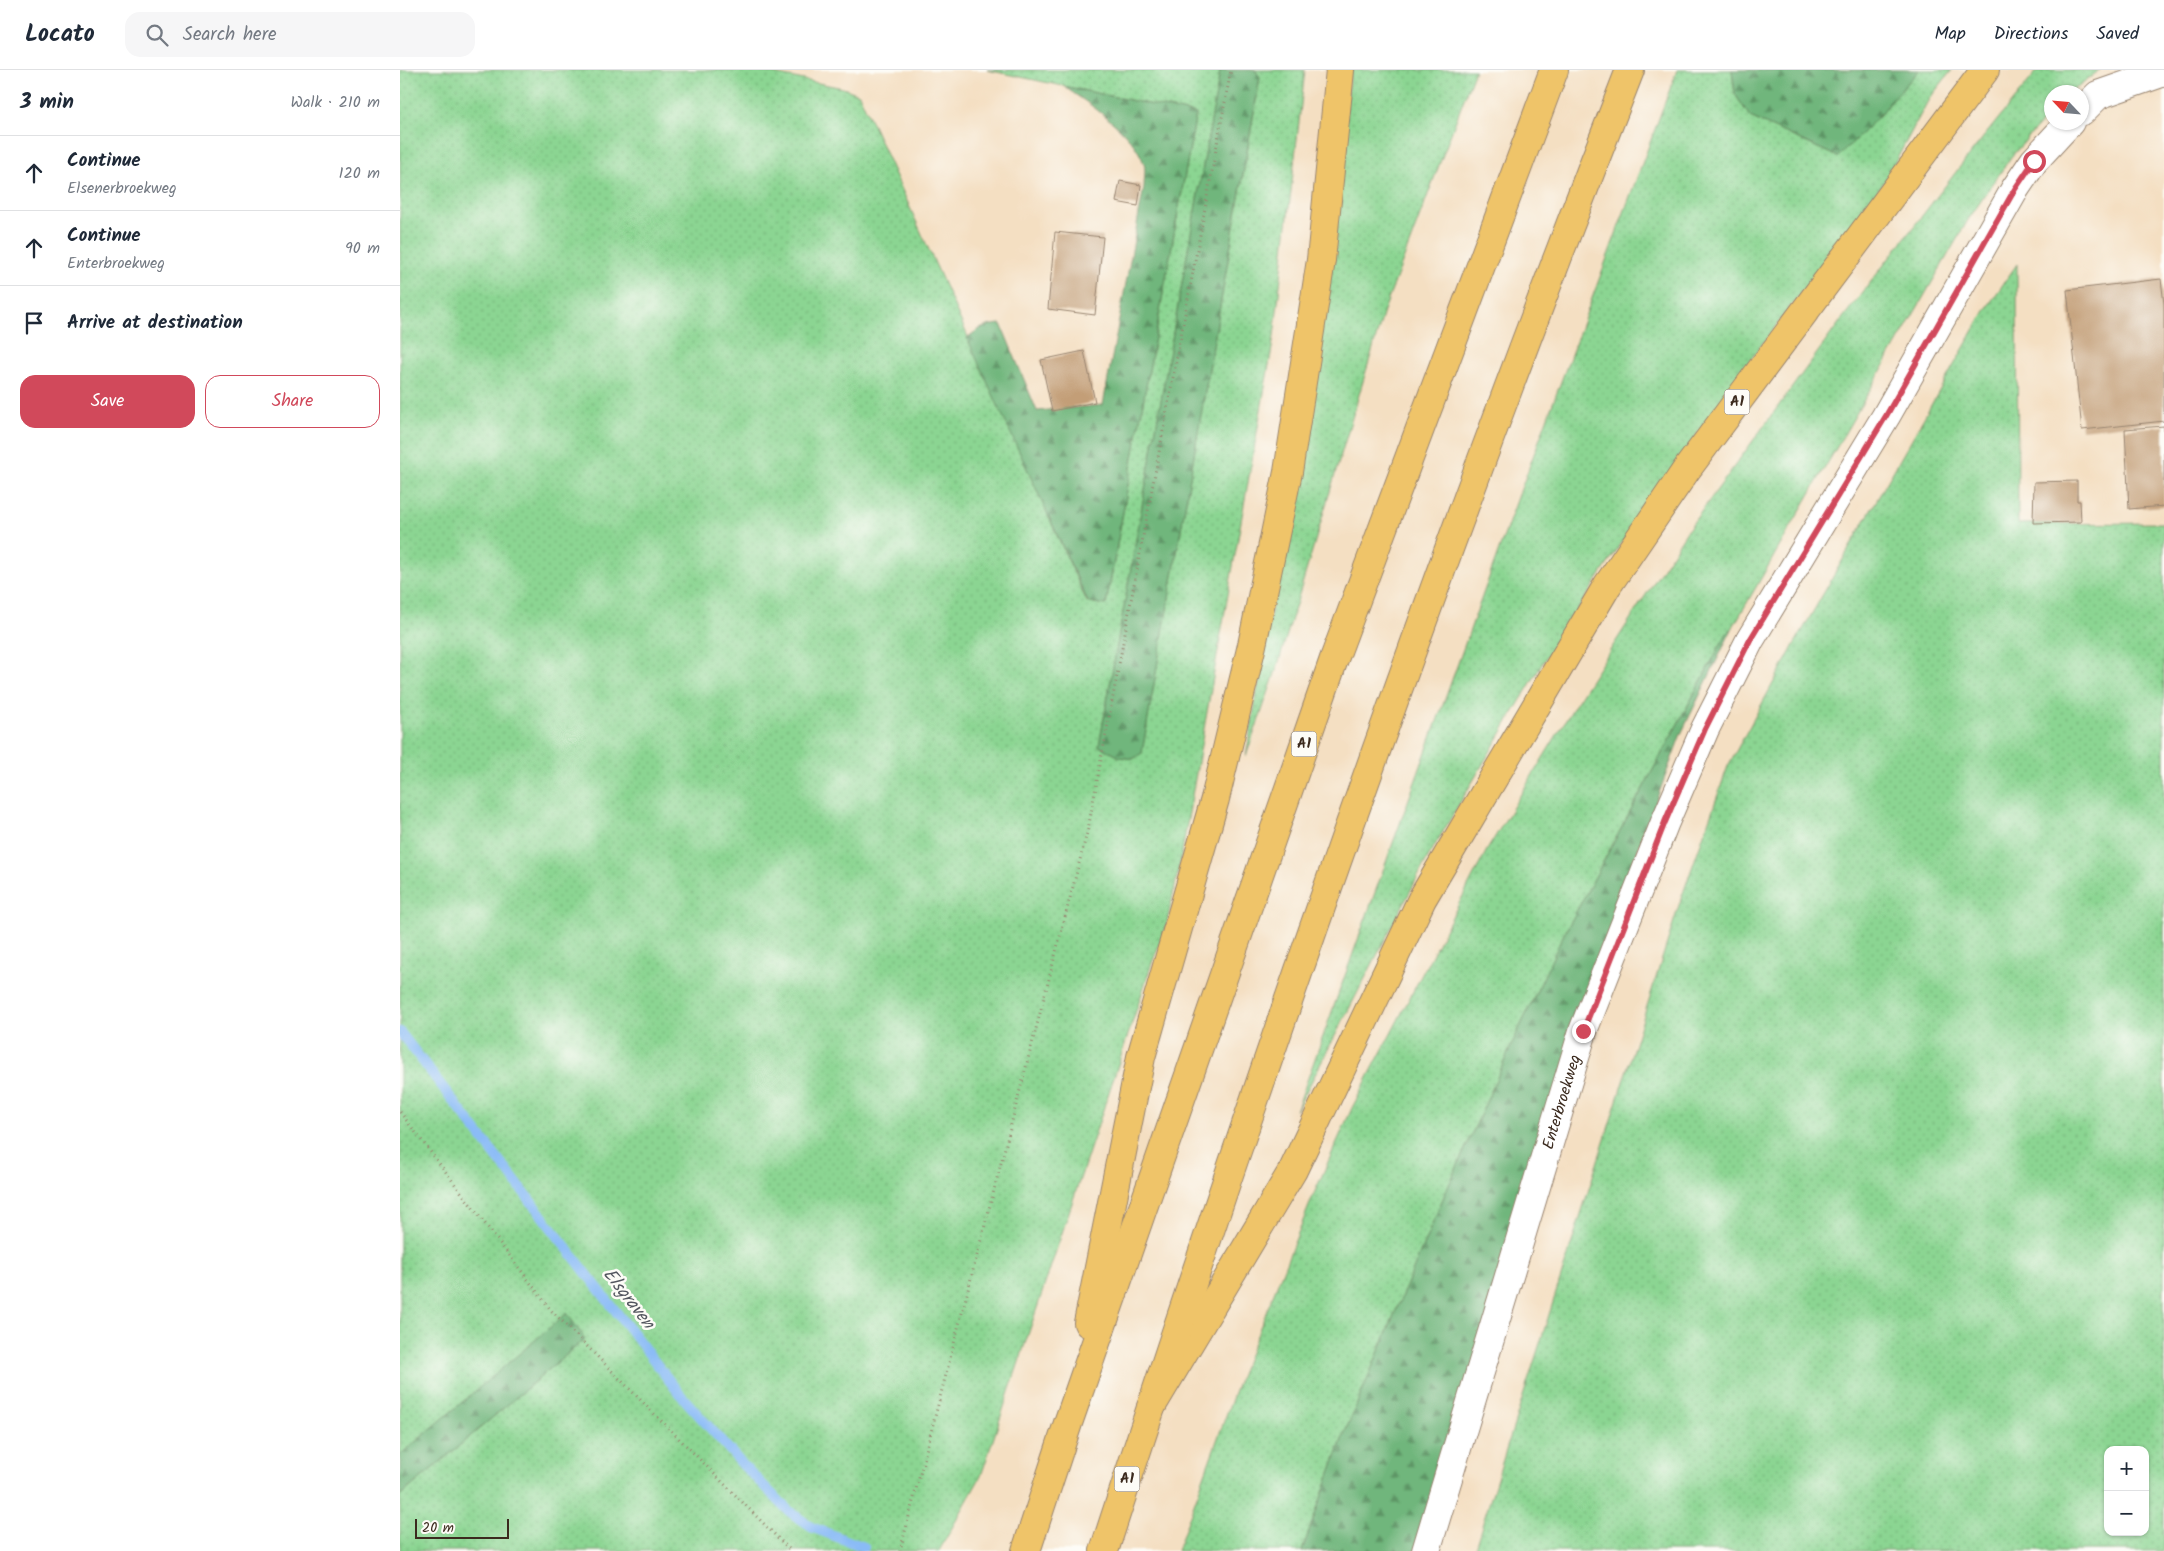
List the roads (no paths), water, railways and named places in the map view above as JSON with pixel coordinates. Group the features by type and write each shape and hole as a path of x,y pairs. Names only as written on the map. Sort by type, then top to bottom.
{"highway":[{"name":"A1","path":"1068,1423 1141,1057 1215,799 1252,645 1288,472 1321,260 1340,70"},
{"name":"A1","path":"1026,1551 1068,1423 1334,659 1554,70"},
{"name":"A1","path":"1104,1551 1279,1027 1402,678 1630,70"},
{"name":"A1","path":"1151,1407 1293,1170 1422,898 1607,586 1688,468 1985,70"}],"street":[{"path":"2089,104 2098,95 2164,72"},
{"name":"Enterbroekweg","path":"1426,1551 1583,1031 1665,822 1705,729 1750,640 1886,416 2015,189 2034,161 2063,130"}],"waterway":[{"name":"Elsgraven","path":"400,1032 679,1393 742,1464 789,1511 811,1527 864,1547"}]}
